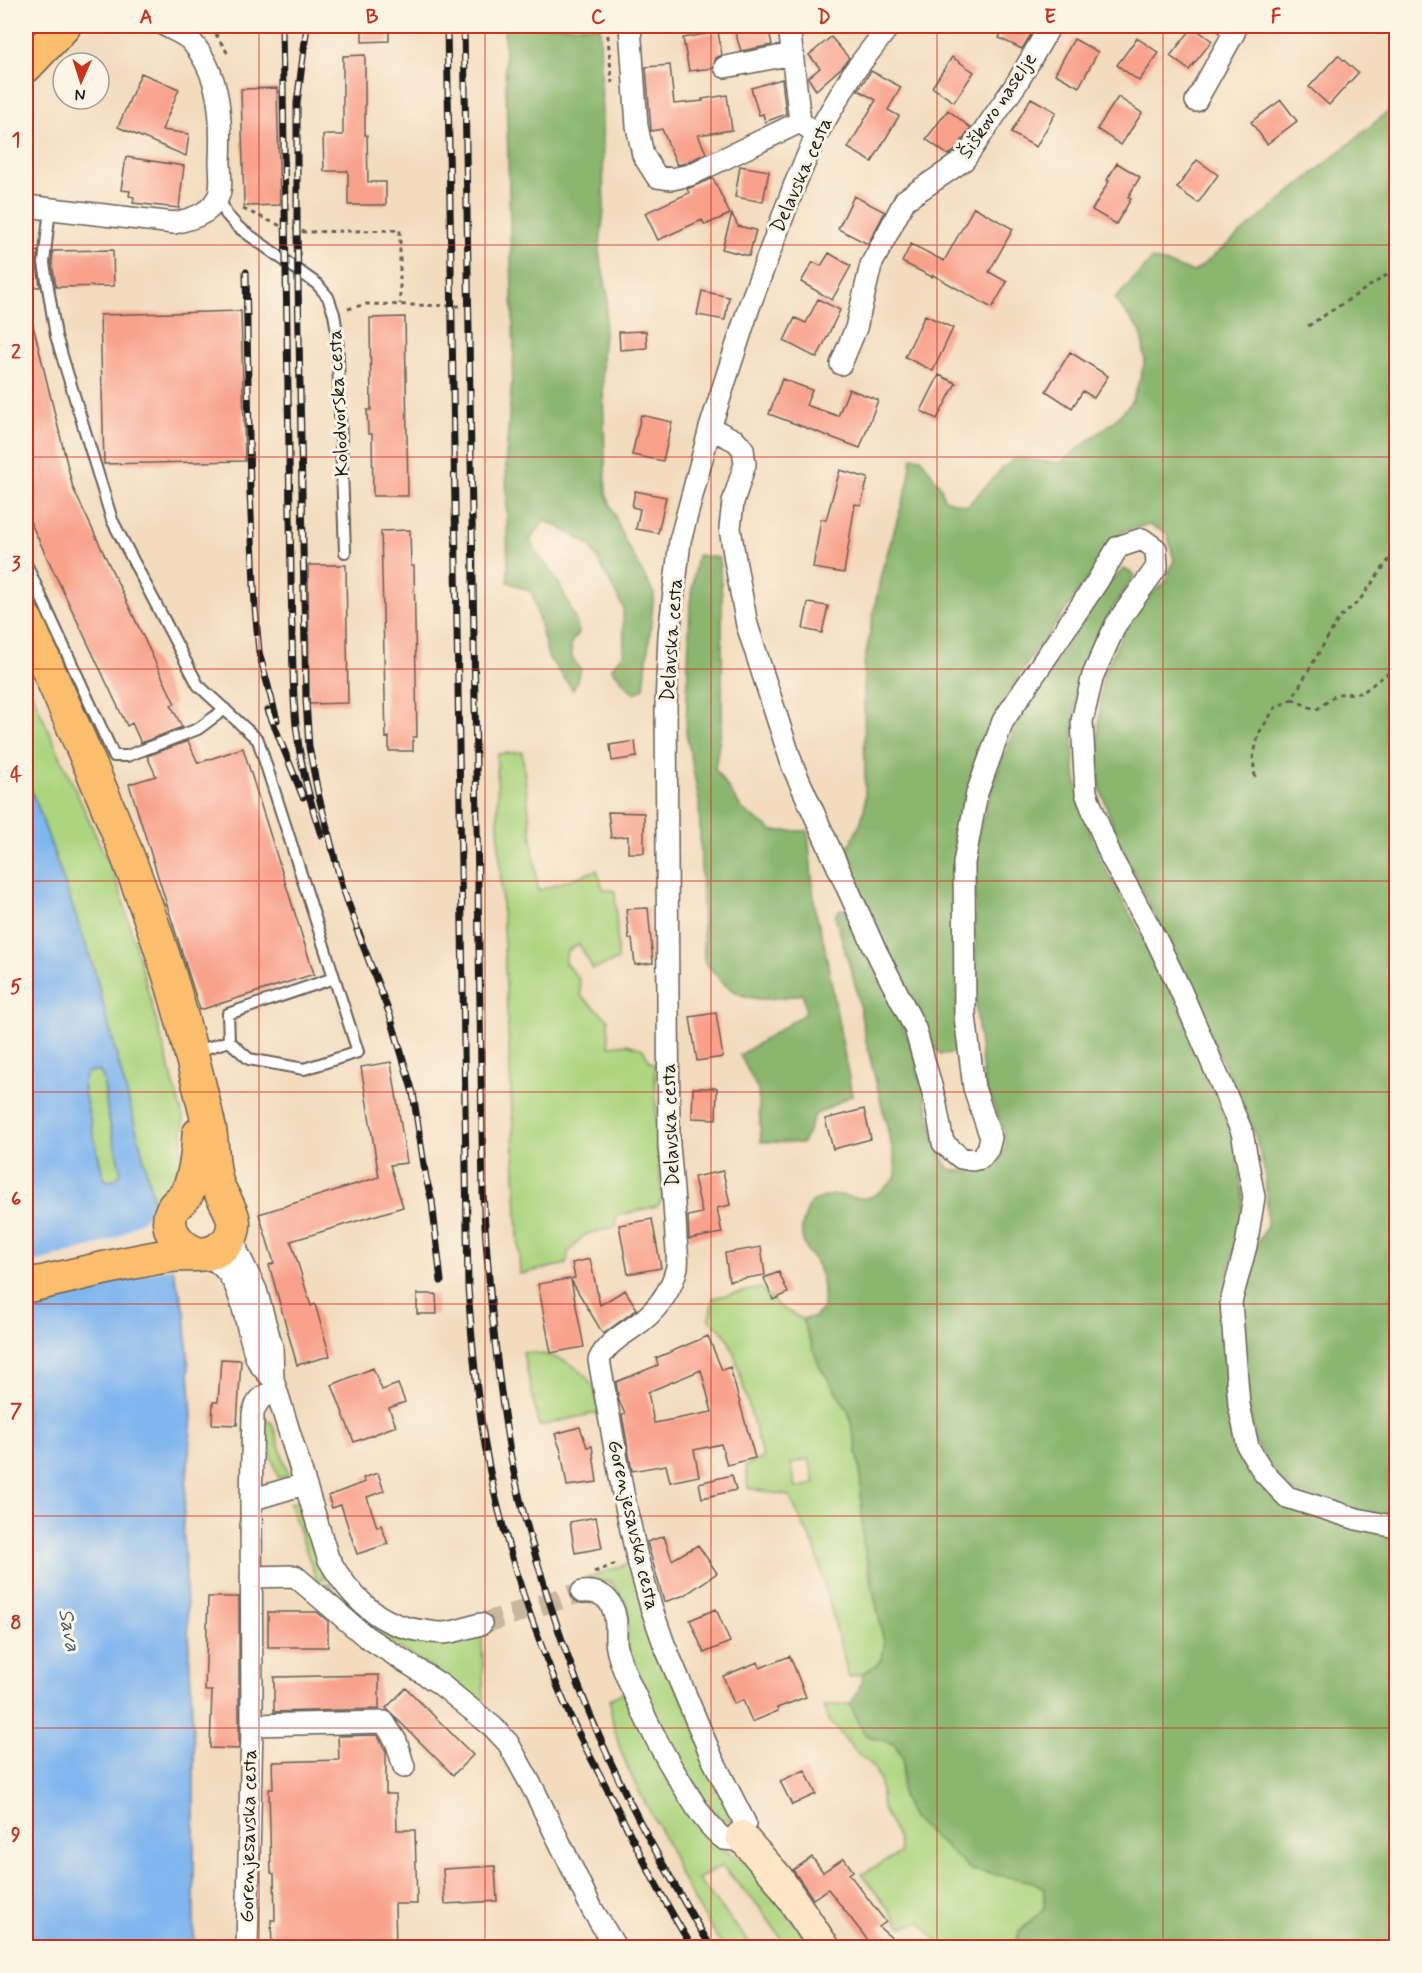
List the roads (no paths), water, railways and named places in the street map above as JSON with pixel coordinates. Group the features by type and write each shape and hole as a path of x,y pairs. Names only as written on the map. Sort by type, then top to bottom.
{"main road":[{"path":"26,66 64,26"},
{"path":"26,620 90,763 140,884 191,1053 211,1136 215,1179 232,1211 213,1246 26,1286"},
{"path":"202,1102 197,1156 171,1227 174,1237 188,1251 213,1246"},
{"path":"104,1269 156,1235 178,1206 195,1191 205,1190 223,1197"}],"street":[{"path":"26,206 174,223 194,218 209,210 219,196 221,132 219,98 207,63 188,38 166,26"},
{"path":"630,26 637,126 643,155 657,177 672,178 690,175 800,122"},
{"path":"789,26 800,122"},
{"name":"Delavska cesta","path":"666,1297 677,1266 676,1215 669,1146 666,706 669,635 680,541 710,428 749,307 795,184 818,134 853,73 889,26"},
{"name":"Šiškovo naselje","path":"841,364 856,328 871,265 905,200 964,160 1017,83 1050,26"},
{"path":"1196,101 1234,33 1228,26"},
{"path":"725,67 793,54"},
{"path":"800,122 818,134"},
{"path":"710,428 736,441 743,449 745,464 733,502 730,528 735,560 747,625 793,767 873,945 915,1028 943,1143 961,1158 972,1160 981,1158 988,1149 991,1138 974,1088 965,1016 964,863 977,793 1003,721 1091,592 1118,547 1142,539 1156,549 1157,567 1116,624 1093,675 1082,721 1086,793 1111,857 1156,939 1180,989 1242,1132 1254,1197 1246,1246 1231,1302 1239,1405 1248,1447 1263,1473 1287,1497 1357,1519 1396,1527"},
{"path":"274,1384 256,1358 235,1285 225,1268 215,1259 213,1246 237,1251 256,1290 272,1347 274,1384 328,1558 337,1575 358,1601 389,1623 416,1630 444,1633 481,1624"},
{"name":"Gorenjesavska cesta","path":"585,1583 592,1592 602,1594 612,1605 616,1618 617,1648 654,1738 703,1819 724,1839 736,1840 741,1836 745,1823 712,1760 664,1644 644,1585 623,1493 599,1360 604,1350 614,1340 643,1320 666,1297"},
{"name":"Gorenjesavska cesta","path":"247,1947 252,1725 253,1414 255,1406 274,1384"},
{"path":"251,1500 304,1484"},
{"path":"251,1577 295,1576 365,1636 440,1684 493,1727 508,1743 535,1792 592,1909 616,1947"},
{"name":"Gorenjesavska cesta","path":"252,1725 384,1722 396,1741 404,1767"},
{"path":"741,1836 778,1878 825,1947"}],"lane":[{"name":"Kolodvorska cesta","path":"219,196 226,214 238,226 317,284 328,297 334,314 337,343 345,552"},
{"path":"50,208 44,263 56,336 112,520 198,685 258,740 358,1052 304,1069 249,1059 229,1041 228,1014 334,978"},
{"path":"26,564 114,756 127,756 198,729 225,709"},
{"path":"191,1053 229,1041"}],"water":[{"name":"Sava","path":"26,778 94,969 156,1212 185,1311 192,1416 183,1523 194,1751 194,1947 26,1947","holes":["99,1071 103,1077 108,1115 121,1172 116,1179 110,1181 103,1176 84,1093 83,1083 86,1073"]}],"tunnel":[{"path":"481,1624 582,1592"}],"railway":[{"path":"282,26 294,692 296,725 303,767 321,835"},
{"path":"307,26 297,103 297,231 306,700 309,747 318,793 342,886 361,938"},
{"path":"447,26 468,1287 477,1392 495,1495 517,1574 543,1651 583,1742 653,1879 693,1948"},
{"path":"464,26 483,1194 496,1352 512,1462 523,1510 566,1652 611,1764 648,1837 712,1948"},
{"path":"246,272 250,492 255,607 259,652 277,720"},
{"path":"268,710 303,797"},
{"path":"357,930 390,1015 413,1093 426,1178 432,1201 441,1281"}]}
